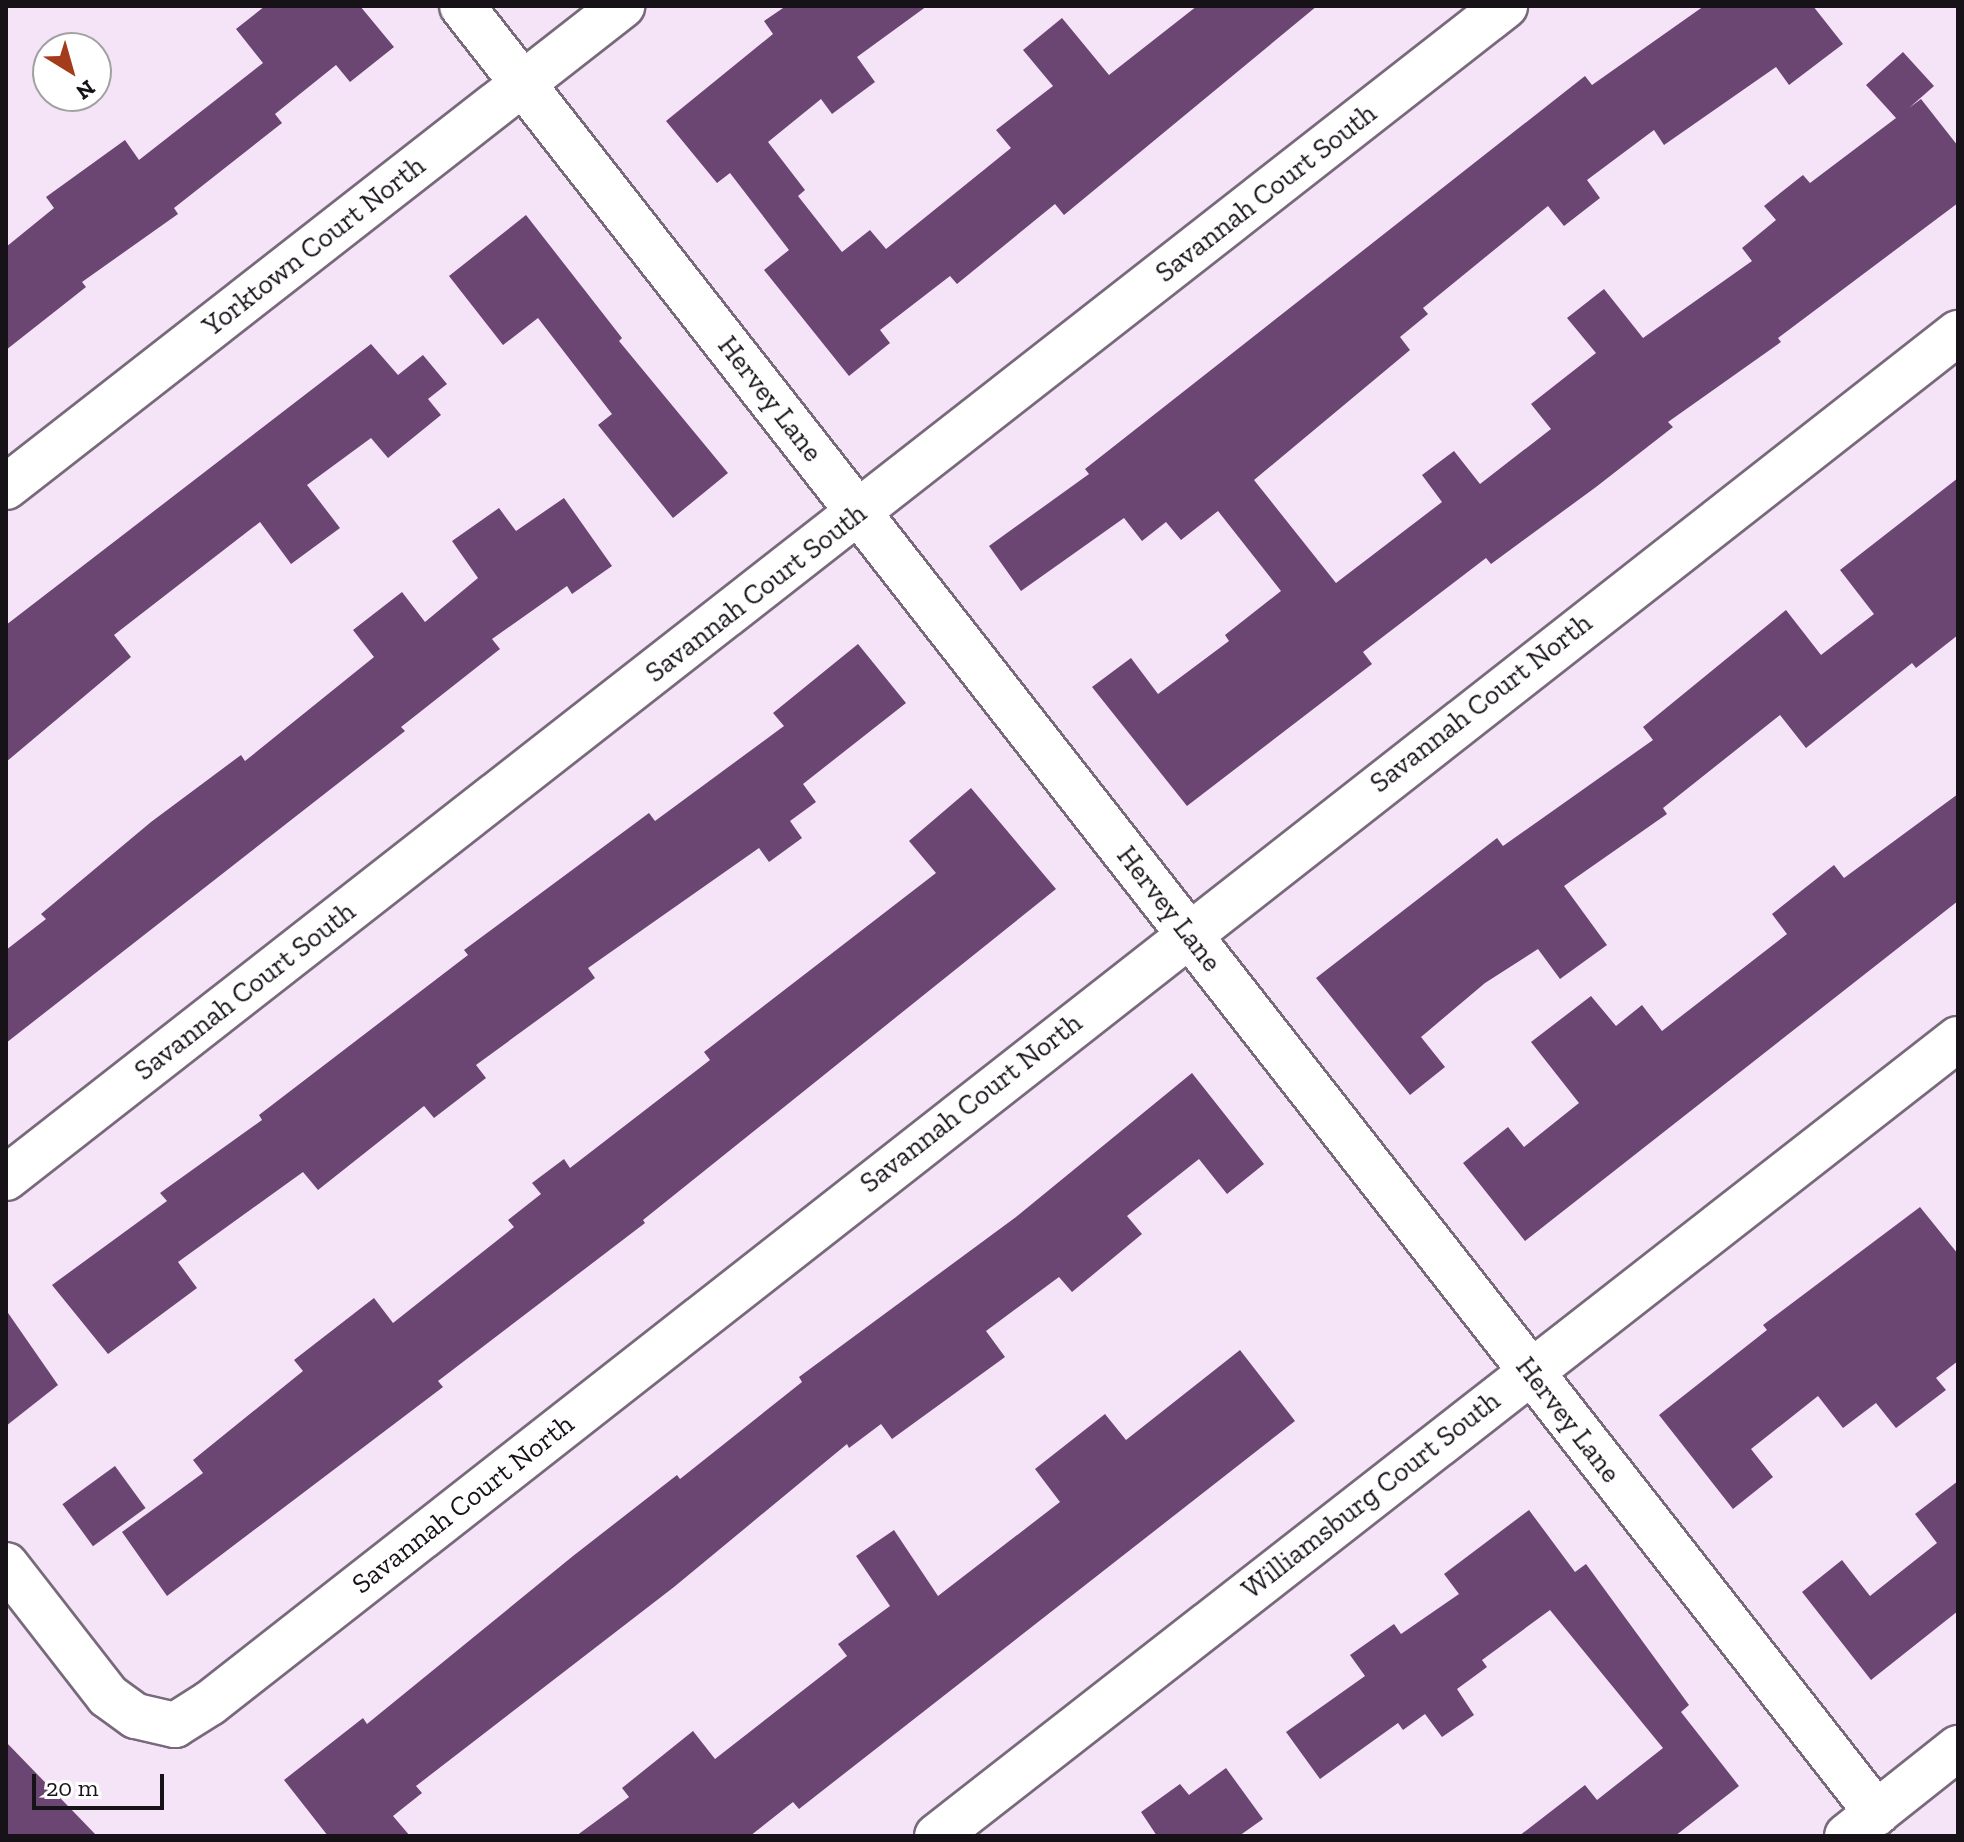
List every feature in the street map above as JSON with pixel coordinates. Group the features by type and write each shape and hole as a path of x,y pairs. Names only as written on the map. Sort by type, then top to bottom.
{"street":[{"name":"Hervey Lane","path":"462,6 1530,1371 1862,1824"},
{"name":"Yorktown Court North","path":"6,487 622,6"},
{"name":"Savannah Court South","path":"6,1178 1505,6"},
{"name":"Savannah Court North","path":"6,1565 108,1696 136,1716 175,1725 210,1703 1187,933 1958,333"},
{"name":"Williamsburg Court South","path":"937,1836 1958,1039"},
{"path":"1862,1824 1958,1748"}],"building":[{"path":"265,6 360,6 394,47 350,82 336,65 275,114 282,123 174,208 178,214 82,282 86,287 6,350 6,247 54,208 46,197 125,140 139,160 263,63 236,29"},
{"path":"786,6 927,6 857,57 875,82 832,114 821,99 768,142 805,190 798,196 842,252 870,230 886,249 1011,148 996,130 1053,86 1023,50 1062,18 1109,75 1197,6 1317,6 1064,215 1055,204 957,284 950,276 880,330 890,343 849,376 764,270 789,250 730,173 717,183 666,121 773,34 764,21"},
{"path":"1704,6 1813,6 1843,44 1789,85 1776,67 1664,145 1654,130 1587,180 1600,198 1564,226 1548,206 1423,308 1428,314 1400,337 1410,350 1254,480 1336,583 1442,502 1422,475 1454,451 1480,484 1551,429 1531,404 1596,353 1567,318 1604,289 1643,338 1752,261 1742,248 1776,220 1764,206 1803,175 1810,183 1896,118 1866,85 1903,52 1934,86 1909,108 1921,99 1958,146 1958,203 1778,338 1781,342 1668,422 1673,427 1596,487 1491,564 1486,558 1363,652 1372,664 1187,806 1092,687 1131,658 1158,694 1229,641 1225,635 1281,591 1218,511 1181,540 1166,522 1142,541 1124,518 1021,591 989,546 1089,474 1085,469 1585,76 1592,85"},
{"path":"526,215 622,338 619,341 728,473 673,518 598,425 612,414 538,318 503,345 449,276"},
{"path":"371,344 398,375 423,355 447,384 428,399 441,415 388,458 371,438 307,485 340,528 291,564 260,522 114,635 131,657 6,762 6,625"},
{"path":"1958,478 1958,635 1916,668 1912,663 1806,748 1780,715 1663,808 1667,814 1564,886 1607,945 1560,979 1538,949 1485,983 1421,1037 1445,1067 1410,1095 1316,978 1497,838 1503,846 1653,740 1643,727 1786,610 1821,655 1874,614 1840,570"},
{"path":"564,498 612,566 572,594 567,586 492,639 500,649 401,727 405,731 6,1043 6,950 46,919 41,914 151,822 241,755 245,761 374,657 353,630 402,592 425,622 478,578 452,541 499,508 516,531"},
{"path":"858,644 906,703 803,784 816,802 790,821 802,838 769,862 759,848 588,968 595,978 476,1065 486,1078 434,1118 424,1106 318,1190 303,1172 178,1262 197,1288 108,1354 52,1285 167,1201 160,1193 262,1120 259,1115 468,955 464,950 649,813 655,821 784,726 773,713"},
{"path":"971,788 1056,889 643,1220 645,1223 438,1381 443,1387 167,1596 122,1532 203,1473 193,1460 303,1371 294,1360 374,1298 393,1323 514,1227 508,1220 541,1194 532,1183 564,1159 570,1168 710,1060 704,1052 936,873 909,841"},
{"path":"1958,794 1958,901 1525,1241 1463,1163 1508,1127 1524,1147 1579,1103 1531,1042 1591,996 1616,1026 1642,1005 1662,1031 1787,934 1772,914 1834,865 1844,878"},
{"path":"1192,1073 1264,1164 1227,1194 1199,1159 1127,1216 1142,1234 1072,1292 1059,1277 986,1331 1005,1357 892,1439 881,1424 849,1448 847,1444 674,1587 416,1786 422,1793 393,1816 410,1836 328,1836 284,1780 363,1718 367,1724 573,1556 677,1475 680,1479 802,1382 799,1377 1016,1217"},
{"path":"1920,1207 1958,1254 1958,1361 1936,1378 1946,1390 1896,1428 1876,1403 1843,1428 1818,1396 1751,1449 1773,1477 1733,1509 1659,1415 1767,1330 1763,1325"},
{"path":"6,1310 58,1385 6,1426"},
{"path":"1240,1350 1295,1421 799,1809 793,1802 750,1836 576,1836 629,1797 622,1788 693,1731 715,1759 847,1656 838,1644 890,1606 856,1556 894,1530 938,1596 1060,1502 1035,1469 1105,1414 1126,1440"},
{"path":"115,1466 146,1508 93,1546 62,1504"},
{"path":"1958,1481 1958,1611 1871,1680 1802,1592 1842,1560 1870,1596 1937,1543 1915,1514"},
{"path":"1529,1510 1575,1572 1586,1564 1689,1705 1681,1712 1739,1786 1675,1836 1519,1836 1585,1785 1597,1800 1663,1748 1550,1610 1482,1660 1487,1667 1457,1689 1474,1715 1442,1737 1425,1714 1403,1730 1398,1723 1320,1779 1286,1732 1365,1676 1350,1655 1394,1624 1401,1634 1459,1594 1444,1574"},
{"path":"6,1742 97,1836 6,1836"},
{"path":"1226,1768 1263,1819 1239,1836 1157,1836 1141,1812 1180,1784 1189,1795"}]}
